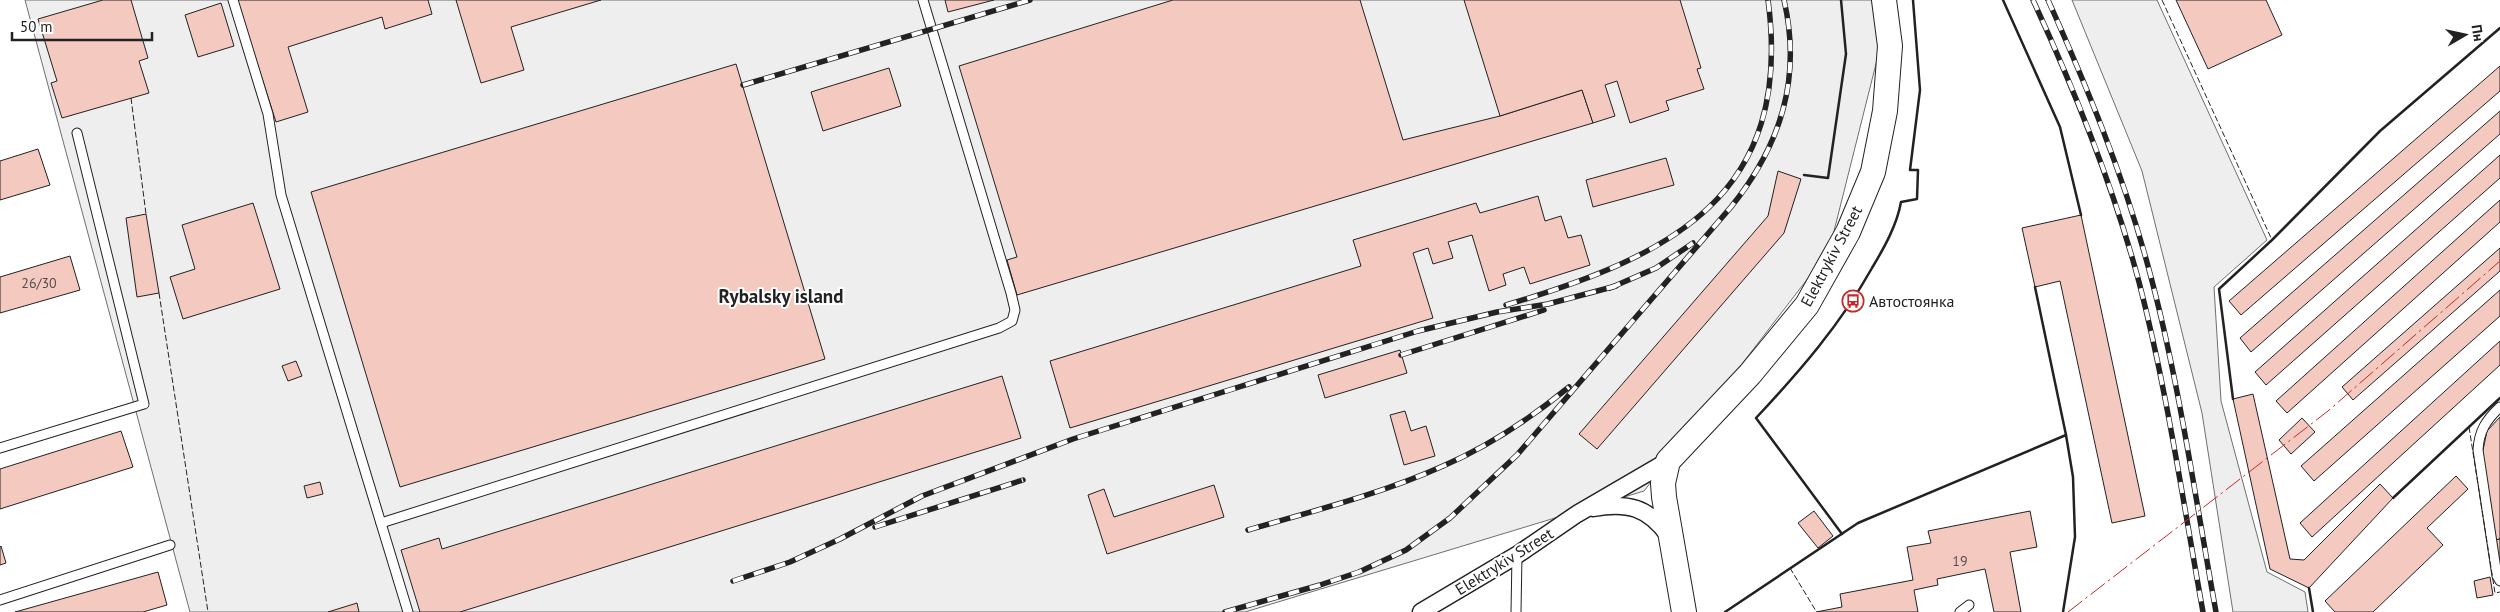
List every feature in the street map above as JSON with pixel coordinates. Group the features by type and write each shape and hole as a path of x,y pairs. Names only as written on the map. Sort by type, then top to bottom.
{"street":[{"name":"Elektrykiv Street","path":"1421,612 1517,555 1586,509 1668,461 1750,374 1807,305 1848,232 1873,172 1885,111 1890,46 1884,0"},
{"path":"1668,461 1663,483 1664,497 1684,612"},
{"name":"Elektrykiv Street","path":"1586,509 1617,505 1636,508 1654,518 1671,538"}],"lane":[{"path":"233,0 268,114 281,195 408,612"},
{"path":"381,522 999,328 1012,321 1015,310 1011,294 923,0"},
{"path":"0,448 144,404 77,133"},
{"path":"2500,407 2483,426 2479,437 2478,450 2497,576 2500,581"},
{"path":"0,600 170,545"},
{"path":"1516,612 1517,555"},
{"path":"1960,612 1969,605"}],"shaded area":[{"path":"25,0 1883,0 1888,16 1829,251 1644,491 1245,612 190,612"},
{"path":"2072,0 2157,0 2267,240 2214,287 2221,401 2267,572 2305,592 2308,612 2233,612 2202,413 2142,171"}],"building":[{"path":"103,0 131,0 148,58 139,61 149,93 62,118 51,83 57,81 38,19"},
{"path":"237,0 428,0 432,14 385,29 382,17 288,47 308,112 276,122"},
{"path":"456,0 601,0 511,27 524,70 481,83"},
{"path":"945,0 994,0 948,12"},
{"path":"1173,0 1360,0 1403,140 1500,116 1582,90 1593,123 1017,295 1007,260 1017,257 959,66"},
{"path":"1464,0 1680,0 1701,68 1697,69 1704,89 1666,101 1669,110 1630,123 1617,81 1605,85 1615,116 1593,123 1582,90 1500,116"},
{"path":"2176,0 2266,0 2282,35 2208,69"},
{"path":"221,3 234,46 198,57 185,15"},
{"path":"736,64 825,359 400,487 311,192"},
{"path":"2500,66 2500,91 2241,315 2229,301"},
{"path":"889,68 901,106 823,131 811,92"},
{"path":"2500,111 2500,134 2251,352 2240,338"},
{"path":"38,149 50,185 0,200 0,161"},
{"path":"2500,155 2500,178 2266,385 2255,372"},
{"path":"1666,158 1674,185 1593,207 1586,180"},
{"path":"1778,171 1801,179 1784,233 1597,449 1579,434 1768,216"},
{"path":"1538,196 1545,221 1561,216 1568,238 1581,235 1590,265 1530,284 1524,267 1503,274 1506,285 1489,291 1472,235 1448,242 1453,258 1433,264 1428,248 1413,253 1433,318 1070,428 1050,361 1361,266 1353,240 1476,203 1480,213"},
{"path":"2500,200 2500,222 2287,413 2276,401"},
{"path":"253,203 280,289 183,319 170,277 195,269 182,225"},
{"path":"146,214 159,293 137,297 126,218"},
{"path":"2081,215 2145,516 2112,523 2060,281 2035,287 2022,228"},
{"path":"2500,248 2500,271 2353,400 2342,387"},
{"path":"70,256 80,290 0,313 0,277"},
{"path":"2500,290 2500,316 2314,481 2301,466"},
{"path":"2500,341 2500,365 2312,537 2300,523"},
{"path":"1400,350 1407,373 1325,398 1318,375"},
{"path":"296,361 302,376 288,381 282,366"},
{"path":"1002,376 1021,438 460,612 420,612 401,550 439,538 442,549"},
{"path":"2253,394 2290,559 2304,560 2380,484 2393,498 2309,588 2270,569 2233,399"},
{"path":"1405,411 1411,431 1426,426 1435,456 1404,465 1390,415"},
{"path":"2500,417 2500,539 2495,540 2482,455 2487,431"},
{"path":"2302,418 2315,432 2291,454 2279,440"},
{"path":"121,431 133,467 0,509 0,469"},
{"path":"2456,476 2468,489 2427,528 2443,545 2373,612 2335,612 2325,601"},
{"path":"320,482 323,494 307,498 304,486"},
{"path":"1214,485 1224,517 1107,554 1088,495 1104,489 1114,517"},
{"path":"1814,511 1833,536 1818,548 1798,523"},
{"path":"2030,511 2037,547 2010,552 2021,612 1994,612 1985,569 1937,579 1938,585 1914,590 1918,612 1816,612 1842,607 1840,594 1913,580 1907,547 1931,543 1928,531"},
{"path":"2500,539 2500,567 2495,540"},
{"path":"0,547 6,563 0,565"},
{"path":"158,572 167,605 143,612 15,612"},
{"path":"2490,577 2493,595 2477,598 2474,581"},
{"path":"357,603 359,612 328,612"}],"railway":[{"path":"743,85 1030,0"},
{"path":"1506,305 1566,286 1620,264 1668,239 1709,208 1740,170 1761,123 1771,67 1768,0"},
{"path":"1225,612 1359,572 1406,550 1450,518 1517,455 1731,207 1763,159 1783,110 1788,83 1790,57 1789,29 1784,0"},
{"path":"2033,0 2064,69 2092,139 2129,246 2158,364 2203,612"},
{"path":"2048,0 2077,65 2116,164 2148,266 2178,395 2216,612"},
{"path":"1610,288 1656,268 1693,243"},
{"path":"733,581 790,562 840,539 922,496 1073,439 1418,331 1497,312 1548,304 1616,286"},
{"path":"1401,355 1544,310"},
{"path":"1248,530 1371,494 1443,466 1476,450 1508,431 1569,387"},
{"path":"875,527 1023,480"}],"fence":[{"path":"2162,0 2272,240"},
{"path":"131,98 146,214"},
{"path":"159,293 208,612"},
{"path":"2469,427 2495,593 2500,592"},
{"path":"1790,568 1816,611"}],"wall":[{"path":"1804,175 1828,178 1846,54 1841,0"},
{"path":"1842,534 1756,418 1804,365 1847,309 1885,244 1893,228 1901,202 1917,199 1918,170 1910,170 1920,90 1913,0"},
{"path":"2003,0 2060,127 2081,215"},
{"path":"2233,399 2219,289 2272,240 2380,131 2500,28"},
{"path":"2035,287 2066,435"},
{"path":"2393,498 2500,398"},
{"path":"1725,612 1858,523 2066,435 2073,477 2075,537 2063,612"},
{"path":"2309,588 2313,612"}],"power":[{"path":"2068,612 2328,411 2500,261"}],"place":[{"name":"Автостоянка","path":"1853,301"}],"district":[{"name":"Rybalsky island","path":"781,296"}]}
